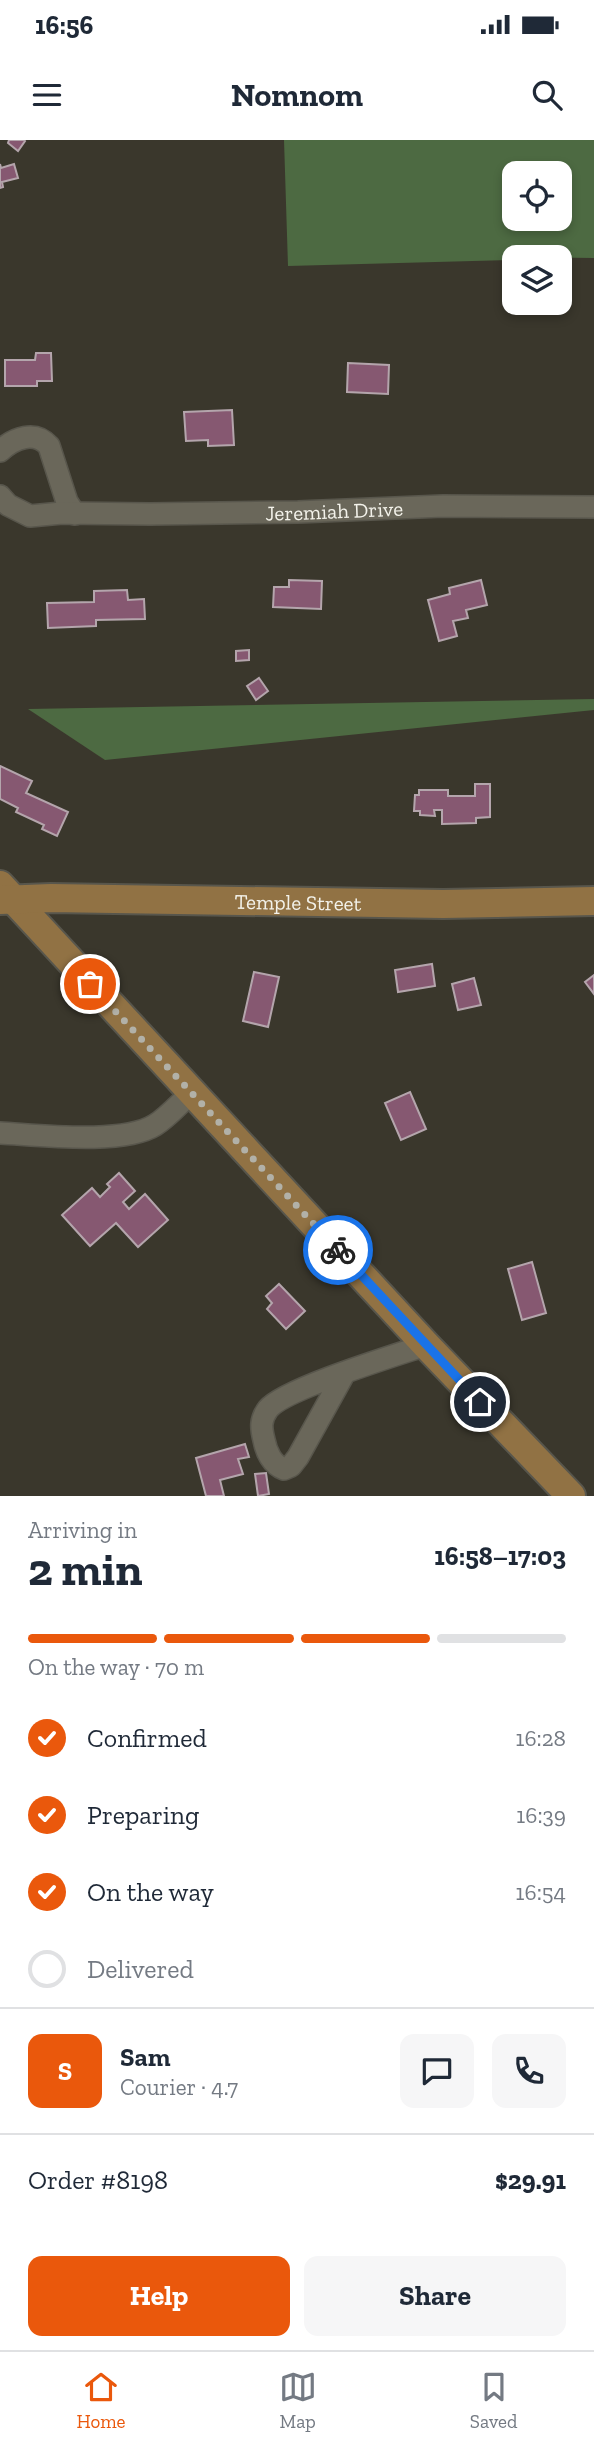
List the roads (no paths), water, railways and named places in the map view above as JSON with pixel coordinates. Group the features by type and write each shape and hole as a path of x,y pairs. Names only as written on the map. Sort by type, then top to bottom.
{"main road":[{"name":"Temple Street","path":"4,895 443,904 594,901"},
{"path":"4,895 570,1496"}],"street":[{"path":"0,451 17,439 35,437 43,440 49,446 67,502 75,514"},
{"name":"Jeremiah Drive","path":"0,496 8,505 30,516 62,513 285,512 443,506 594,507"},
{"path":"0,1133 80,1138 120,1135 155,1126 192,1092"},
{"path":"344,1374 298,1457 291,1466 284,1469 279,1467 265,1448 261,1426 270,1407 281,1398 344,1374 426,1345"}]}
